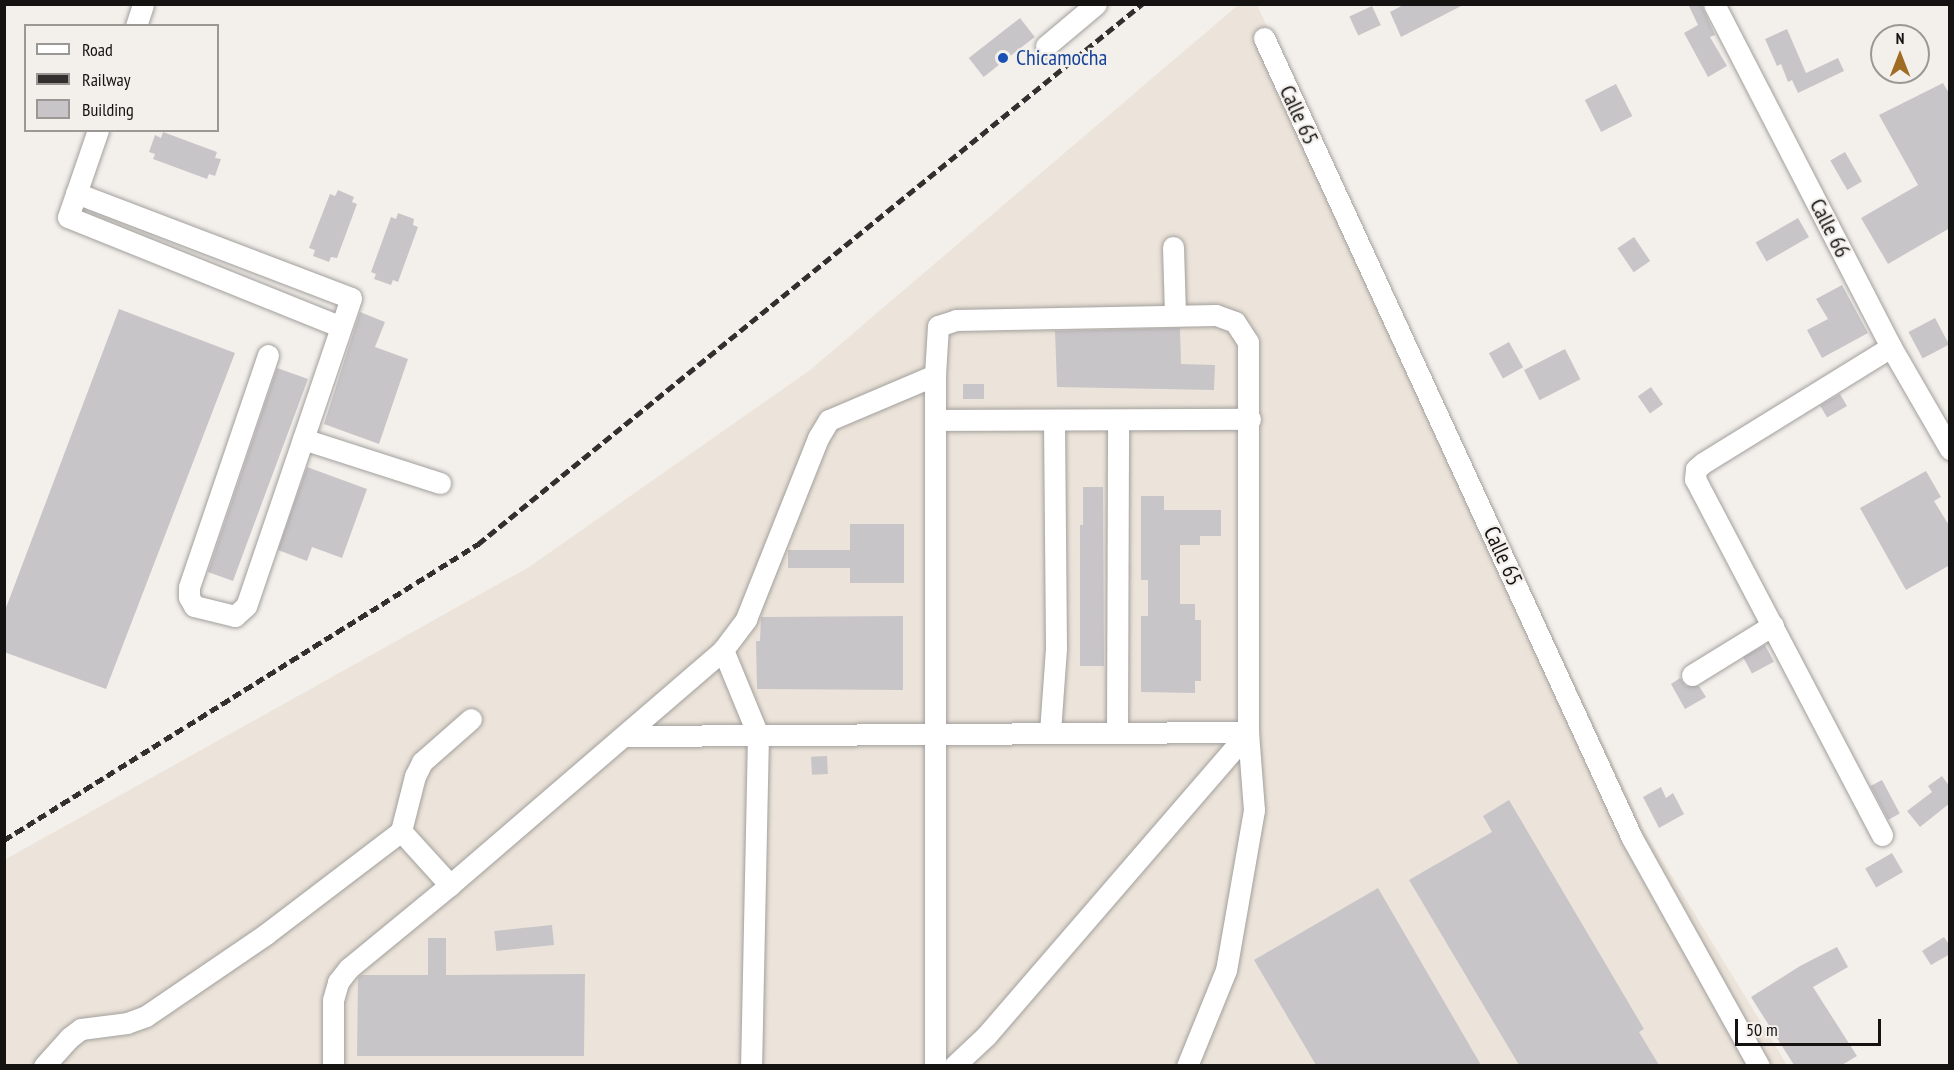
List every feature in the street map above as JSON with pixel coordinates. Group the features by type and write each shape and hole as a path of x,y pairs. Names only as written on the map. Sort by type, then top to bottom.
{"street":[{"path":"137,24 143,4"},
{"path":"1046,46 1096,4"},
{"name":"Calle 66","path":"1714,4 1891,347 1950,449"},
{"name":"Calle 65","path":"1264,38 1632,838 1759,1065"},
{"path":"97,132 68,217 340,327"},
{"path":"76,193 351,298 246,606 235,616 195,606 189,597 189,587 268,355"},
{"path":"1173,247 1175,315"},
{"path":"935,1065 935,375 938,326 956,320 1216,315 1235,322 1248,342 1250,419 1248,732 1254,810 1226,970 1187,1065"},
{"path":"1882,834 1773,625 1698,489 1695,479 1696,469 1891,347"},
{"path":"333,1065 333,1000 338,982 349,968 450,885 723,650 746,619 818,438 829,420 935,375"},
{"path":"935,420 1250,419"},
{"path":"1117,733 1118,420"},
{"path":"1050,732 1056,648 1054,421"},
{"path":"303,439 440,483"},
{"path":"1692,675 1773,625"},
{"path":"723,650 758,735 751,1065"},
{"path":"44,1065 69,1038 81,1029 127,1023 146,1016 266,934 401,831 415,776 422,762 437,746 471,719"},
{"path":"625,736 1248,732"},
{"path":"954,1065 986,1036 1248,732"},
{"path":"401,831 450,885"}],"shaded area":[{"path":"1238,5 1257,5 1646,834 1787,1065 5,1065 4,860 529,567 810,370"}],"building":[{"path":"1405,4 1465,4 1401,37 1390,12"},
{"path":"1688,4 1701,4 1715,35 1710,37 1727,66 1708,77 1684,33 1698,25"},
{"path":"1372,6 1381,25 1358,36 1349,17"},
{"path":"1020,18 1035,37 984,77 969,58"},
{"path":"1787,29 1806,73 1838,58 1844,71 1798,93 1792,80 1788,82 1781,64 1777,66 1765,39"},
{"path":"1943,83 1950,95 1950,228 1888,264 1861,218 1918,185 1879,115"},
{"path":"1616,84 1632,116 1601,132 1585,100"},
{"path":"163,132 217,152 215,158 221,159 215,176 209,174 207,179 153,159 155,154 149,152 155,135 161,138"},
{"path":"1845,152 1862,181 1847,190 1830,160"},
{"path":"338,190 354,197 352,202 357,204 337,258 331,257 329,262 313,256 315,250 309,248 330,194 335,196"},
{"path":"398,213 414,219 413,225 418,227 398,282 393,280 391,285 374,279 376,274 371,272 391,217 396,219"},
{"path":"1798,218 1809,237 1767,262 1756,242"},
{"path":"1634,237 1650,261 1634,272 1617,248"},
{"path":"1842,285 1868,333 1822,358 1807,330 1828,319 1816,299"},
{"path":"119,309 235,353 106,689 4,652 4,613"},
{"path":"360,312 385,322 375,347 408,359 379,444 324,424"},
{"path":"1935,318 1949,344 1923,359 1909,332"},
{"path":"1180,328 1181,364 1215,365 1214,390 1057,387 1055,331"},
{"path":"1509,342 1523,367 1503,379 1489,353"},
{"path":"1565,349 1580,379 1539,400 1524,370"},
{"path":"277,368 308,379 233,581 208,572"},
{"path":"963,384 984,384 984,399 963,399"},
{"path":"1651,387 1663,404 1650,413 1638,396"},
{"path":"1840,394 1847,406 1827,418 1820,406"},
{"path":"307,467 367,489 342,558 312,547 307,561 278,550"},
{"path":"1926,471 1941,497 1934,501 1950,527 1950,565 1906,590 1860,508"},
{"path":"1083,487 1103,487 1104,666 1080,666 1080,525 1083,525"},
{"path":"1141,496 1164,496 1164,510 1221,510 1221,536 1200,536 1200,545 1180,545 1180,604 1195,604 1195,620 1201,620 1201,681 1195,681 1195,693 1141,692 1141,616 1148,616 1148,580 1141,580"},
{"path":"850,524 904,524 904,583 850,583 850,568 788,568 788,550 850,550"},
{"path":"903,616 903,690 757,689 756,641 760,641 761,617"},
{"path":"1765,645 1774,662 1752,674 1743,657"},
{"path":"1680,678 1686,686 1699,686 1706,697 1685,709 1671,684"},
{"path":"827,756 828,774 812,775 811,757"},
{"path":"1942,776 1950,787 1950,803 1920,827 1907,811 1932,792 1928,786"},
{"path":"1882,780 1900,814 1888,820 1871,786"},
{"path":"1661,787 1666,798 1673,793 1684,814 1659,828 1643,797"},
{"path":"1509,800 1644,1029 1639,1032 1659,1065 1519,1065 1409,880 1492,832 1483,816"},
{"path":"1892,853 1903,872 1876,888 1865,868"},
{"path":"1378,888 1481,1065 1316,1065 1254,960"},
{"path":"552,925 554,945 496,951 494,931"},
{"path":"1944,937 1950,946 1950,954 1931,965 1922,951"},
{"path":"428,938 446,938 446,975 585,974 584,1056 357,1056 358,978 361,975 428,975"},
{"path":"1837,947 1848,967 1813,987 1857,1056 1842,1065 1794,1065 1751,997 1800,966"}],"railway":[{"path":"4,840 478,544 1142,4"}],"place":[{"name":"Chicamocha","path":"1003,58"}]}
